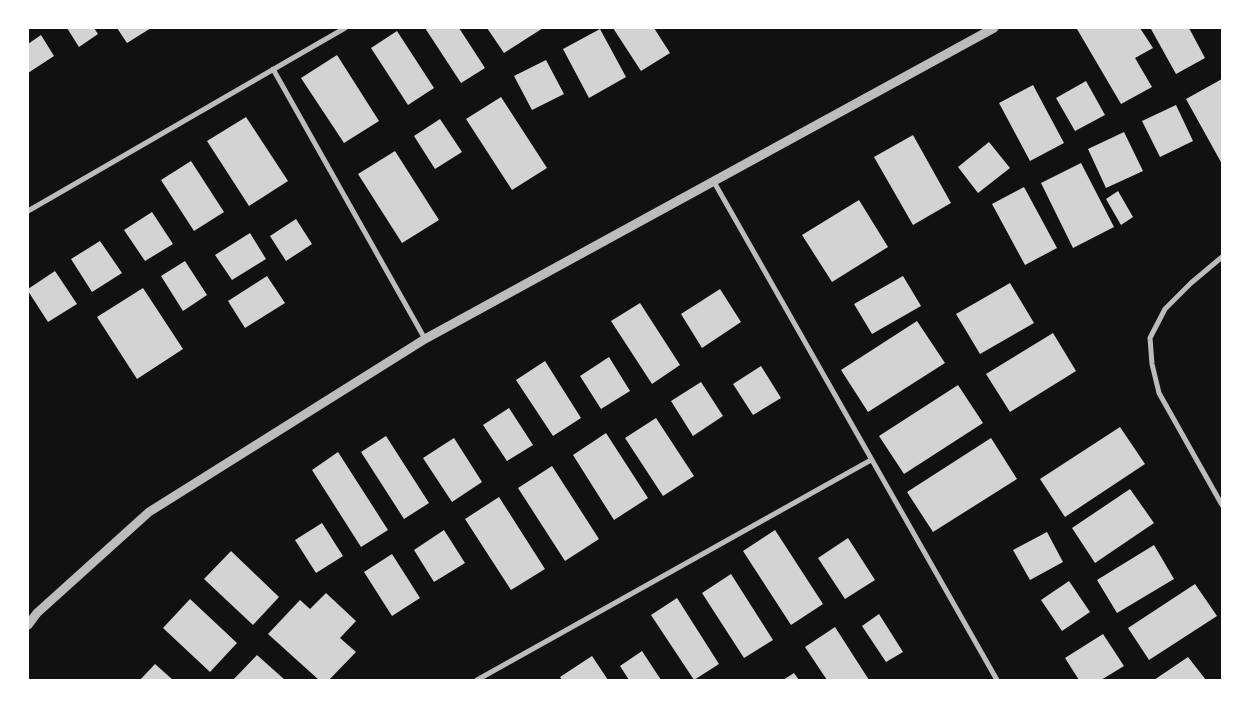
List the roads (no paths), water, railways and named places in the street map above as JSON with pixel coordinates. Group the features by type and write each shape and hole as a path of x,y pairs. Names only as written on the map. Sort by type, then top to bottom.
{"street":[{"path":"28,212 345,28"},
{"path":"28,625 37,613 149,512 425,339 994,28"},
{"path":"273,69 425,339"},
{"path":"714,182 997,680"},
{"path":"1222,257 1191,282 1165,309 1150,338 1152,364 1159,393 1222,505"},
{"path":"477,680 871,460"}]}
